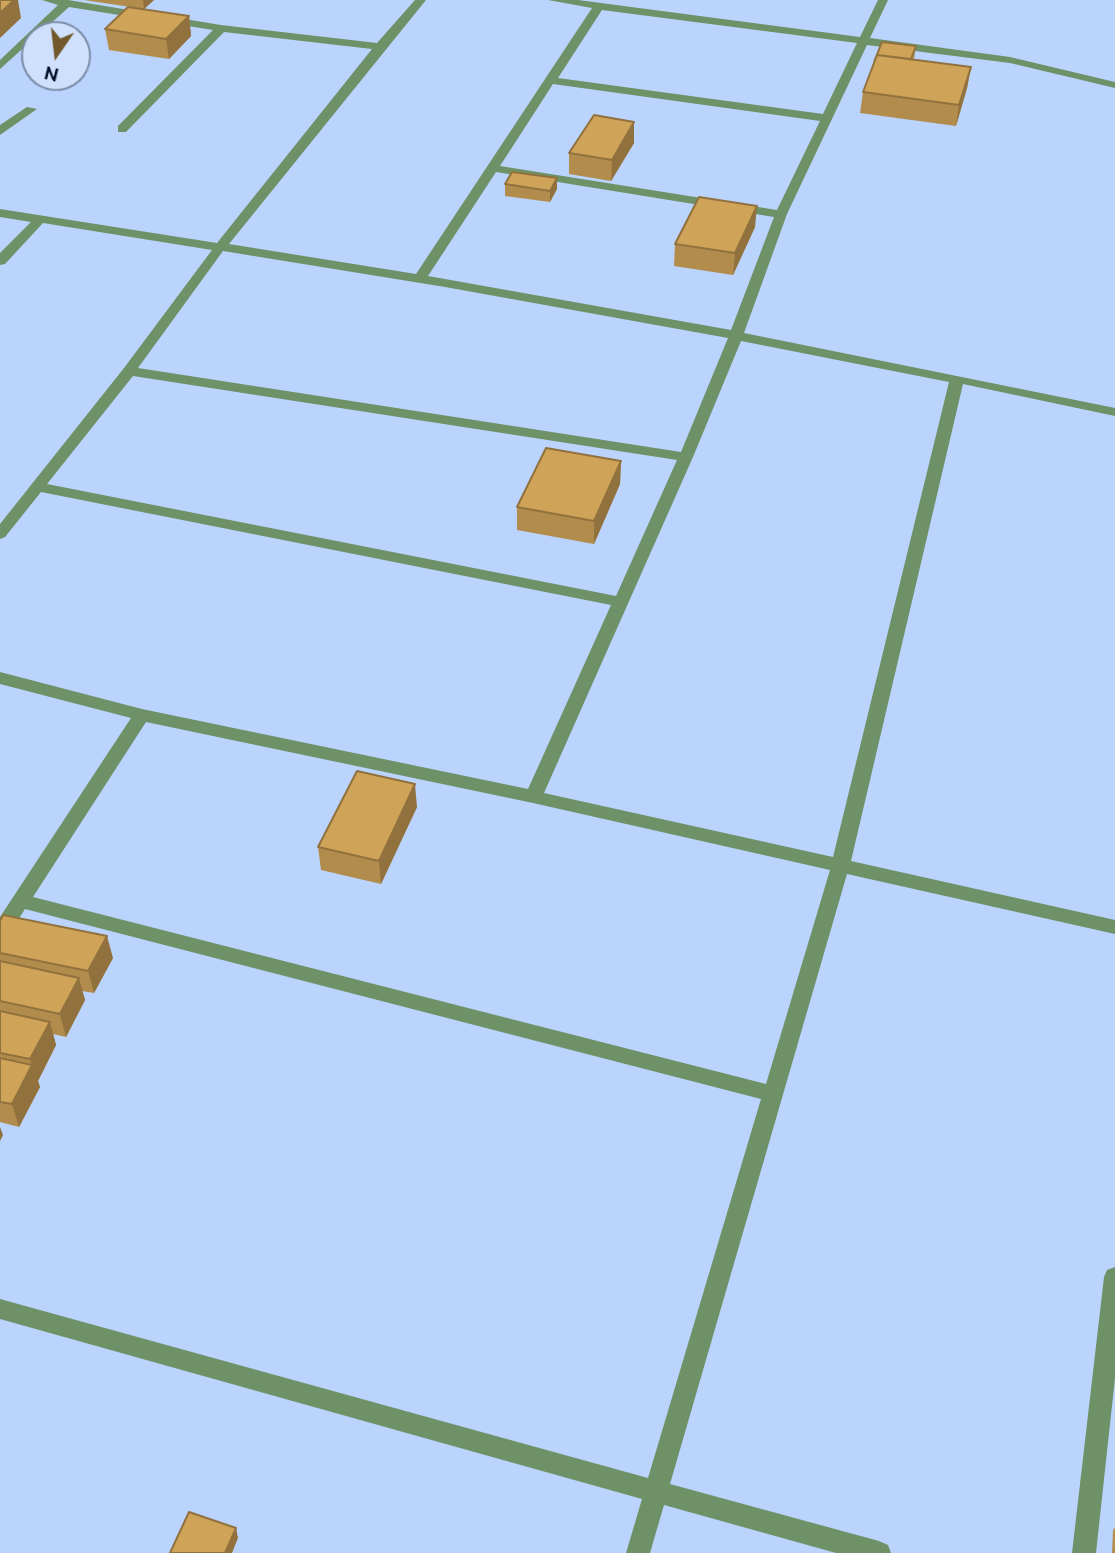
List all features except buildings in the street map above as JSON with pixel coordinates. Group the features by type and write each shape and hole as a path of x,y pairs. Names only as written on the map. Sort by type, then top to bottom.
{"street":[{"path":"47,0 221,28 380,47"},
{"path":"0,534 129,371 220,247 380,47 421,0"},
{"path":"552,0 1010,60 1115,85"},
{"path":"533,797 686,457 737,334 781,214 883,0"},
{"path":"0,66 67,3"},
{"path":"419,278 599,6"},
{"path":"122,129 221,28"},
{"path":"550,80 826,118"},
{"path":"0,131 31,110"},
{"path":"491,168 781,214"},
{"path":"0,213 419,278 737,334 1115,412"},
{"path":"0,261 40,219"},
{"path":"129,371 686,457"},
{"path":"638,1553 840,867 957,378"},
{"path":"39,487 622,602"},
{"path":"0,678 142,715 533,797 1115,928"},
{"path":"0,932 142,715"},
{"path":"20,901 774,1094"},
{"path":"1084,1553 1113,1315 1115,1277"},
{"path":"0,1309 879,1553"}]}
